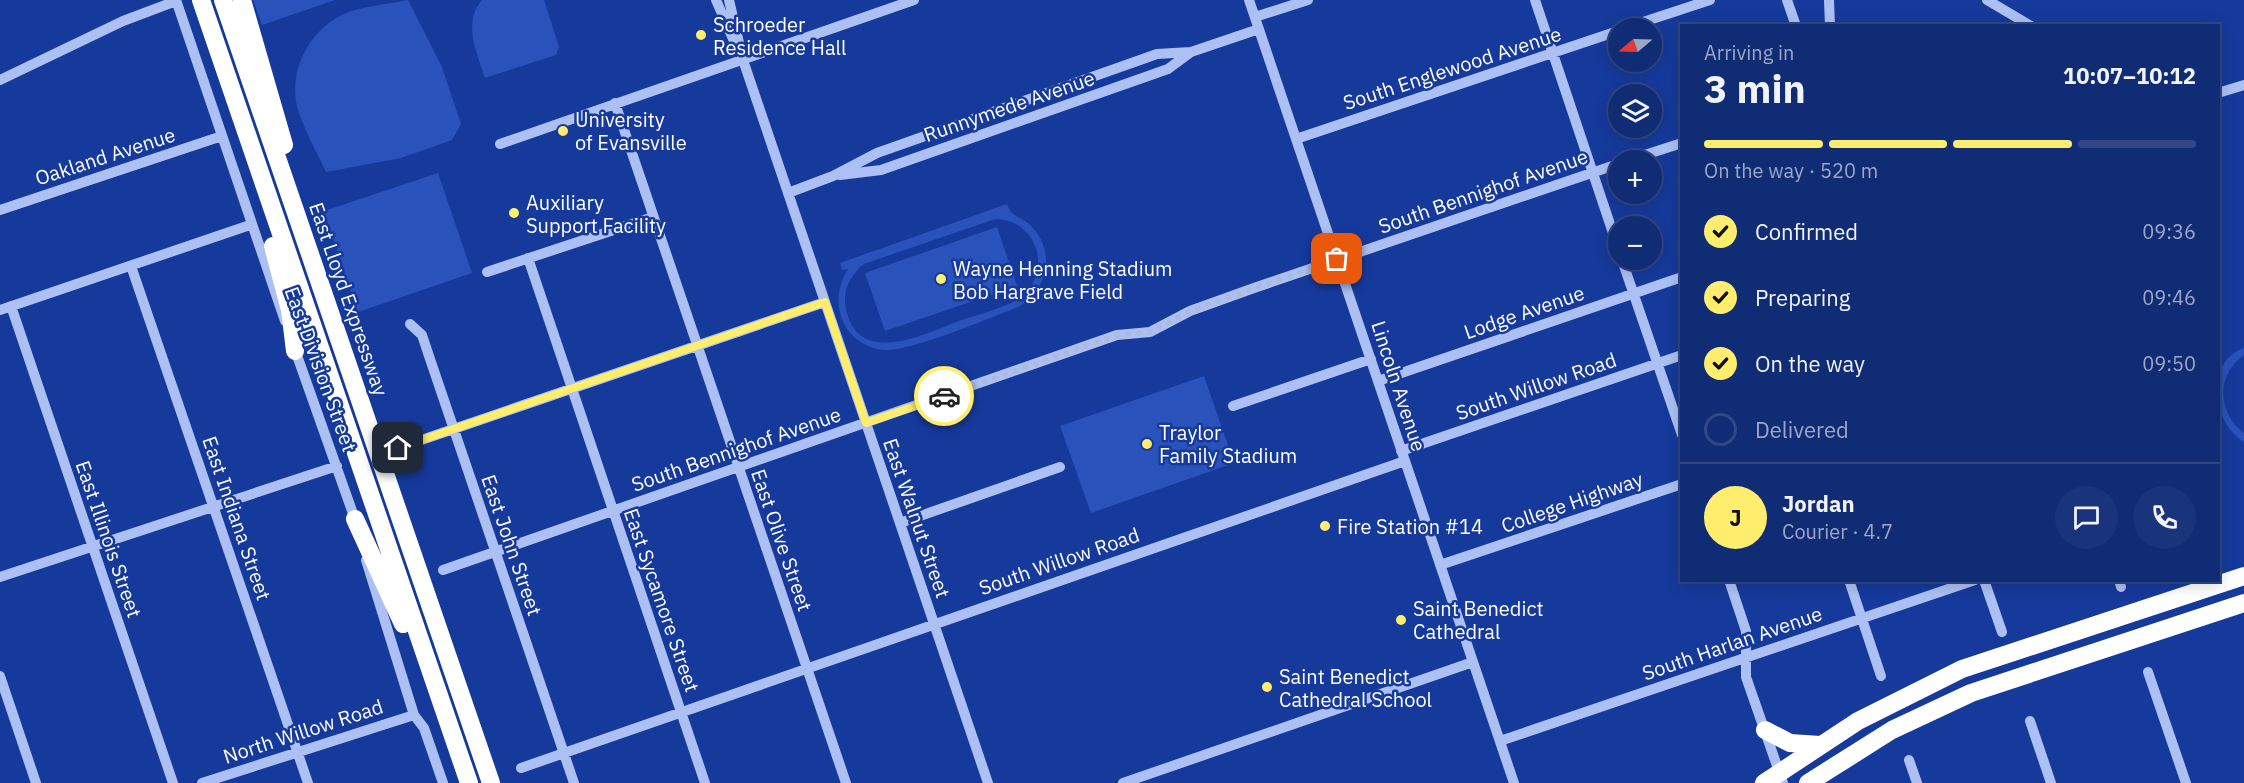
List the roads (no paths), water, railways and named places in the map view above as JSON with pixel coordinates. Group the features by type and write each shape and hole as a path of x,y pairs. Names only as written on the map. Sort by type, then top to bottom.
{"highway":[{"path":"201,0 469,783"},
{"name":"East Lloyd Expressway","path":"223,0 491,783"},
{"path":"242,0 266,78 311,258"},
{"path":"254,153 267,225 290,310 295,351"},
{"path":"355,519 407,634 433,678"},
{"path":"1775,780 1820,745 1884,706 1962,669 2244,576"},
{"path":"1808,783 1869,743 1951,701 2001,681 2244,603"},
{"path":"2143,609 2136,615 2135,624 2142,632 2151,633"},
{"path":"1765,730 1790,743 1820,745"}],"street":[{"name":"East Walnut Street","path":"716,0 743,60 988,783"},
{"name":"East Walnut Street","path":"729,0 743,60"},
{"path":"500,144 914,0"},
{"name":"Lincoln Avenue","path":"1249,0 1514,783"},
{"path":"1255,17 1308,0"},
{"path":"1535,0 1608,218"},
{"path":"1655,18 1710,0"},
{"path":"1787,0 1795,24"},
{"path":"1830,0 1830,24"},
{"path":"1987,0 2028,24"},
{"path":"0,80 116,24 176,1"},
{"name":"East Division Street","path":"176,1 250,225 355,519 385,627 414,715 424,728 442,783"},
{"name":"Runnymede Avenue","path":"788,193 833,176 877,153 1157,54 1191,52 1259,29"},
{"name":"South Englewood Avenue","path":"1296,139 1608,34"},
{"name":"Runnymede Avenue","path":"833,176 881,170 1168,69 1191,52"},
{"path":"2220,92 2244,85"},
{"name":"East Olive Street","path":"615,103 846,783"},
{"name":"Oakland Avenue","path":"0,210 222,136"},
{"path":"1660,150 1680,144"},
{"name":"South Bennighof Avenue","path":"443,570 1117,335 1150,332 1190,311 1608,168"},
{"path":"487,272 653,217"},
{"path":"6,308 250,225"},
{"name":"East Sycamore Street","path":"528,258 705,783"},
{"name":"East Indiana Street","path":"131,266 308,783"},
{"path":"1625,270 1680,429"},
{"name":"Lodge Avenue","path":"1378,381 1680,278"},
{"path":"398,448 696,344 825,302"},
{"name":"East Illinois Street","path":"6,308 92,546 173,783"},
{"name":"East John Street","path":"410,324 422,335 574,783"},
{"name":"South Willow Road","path":"521,768 934,624 1680,356"},
{"path":"1233,406 1371,359"},
{"path":"0,577 337,466"},
{"path":"900,523 1060,467"},
{"name":"College Highway","path":"1440,565 1680,485"},
{"path":"1731,582 1746,631 1746,677 1765,730 1775,780"},
{"path":"1851,582 1881,676"},
{"name":"South Harlan Avenue","path":"1500,741 1969,582"},
{"path":"1985,582 2002,632"},
{"path":"1123,783 1473,662"},
{"path":"2148,672 2186,783"},
{"path":"0,676 36,783"},
{"name":"North Willow Road","path":"202,783 414,715"},
{"path":"2030,721 2051,783"},
{"path":"1909,760 1917,783"}],"place":[{"name":"Schroeder Residence Hall","path":"701,35"},
{"name":"University of Evansville","path":"563,131"},
{"name":"Auxiliary Support Facility","path":"514,213"},
{"name":"Wayne Henning Stadium Bob Hargrave Field","path":"941,279"},
{"name":"Traylor Family Stadium","path":"1147,444"},
{"name":"Fire Station #14","path":"1325,526"},
{"name":"Saint Benedict Cathedral","path":"1401,620"},
{"name":"Saint Benedict Cathedral School","path":"1267,687"}]}
